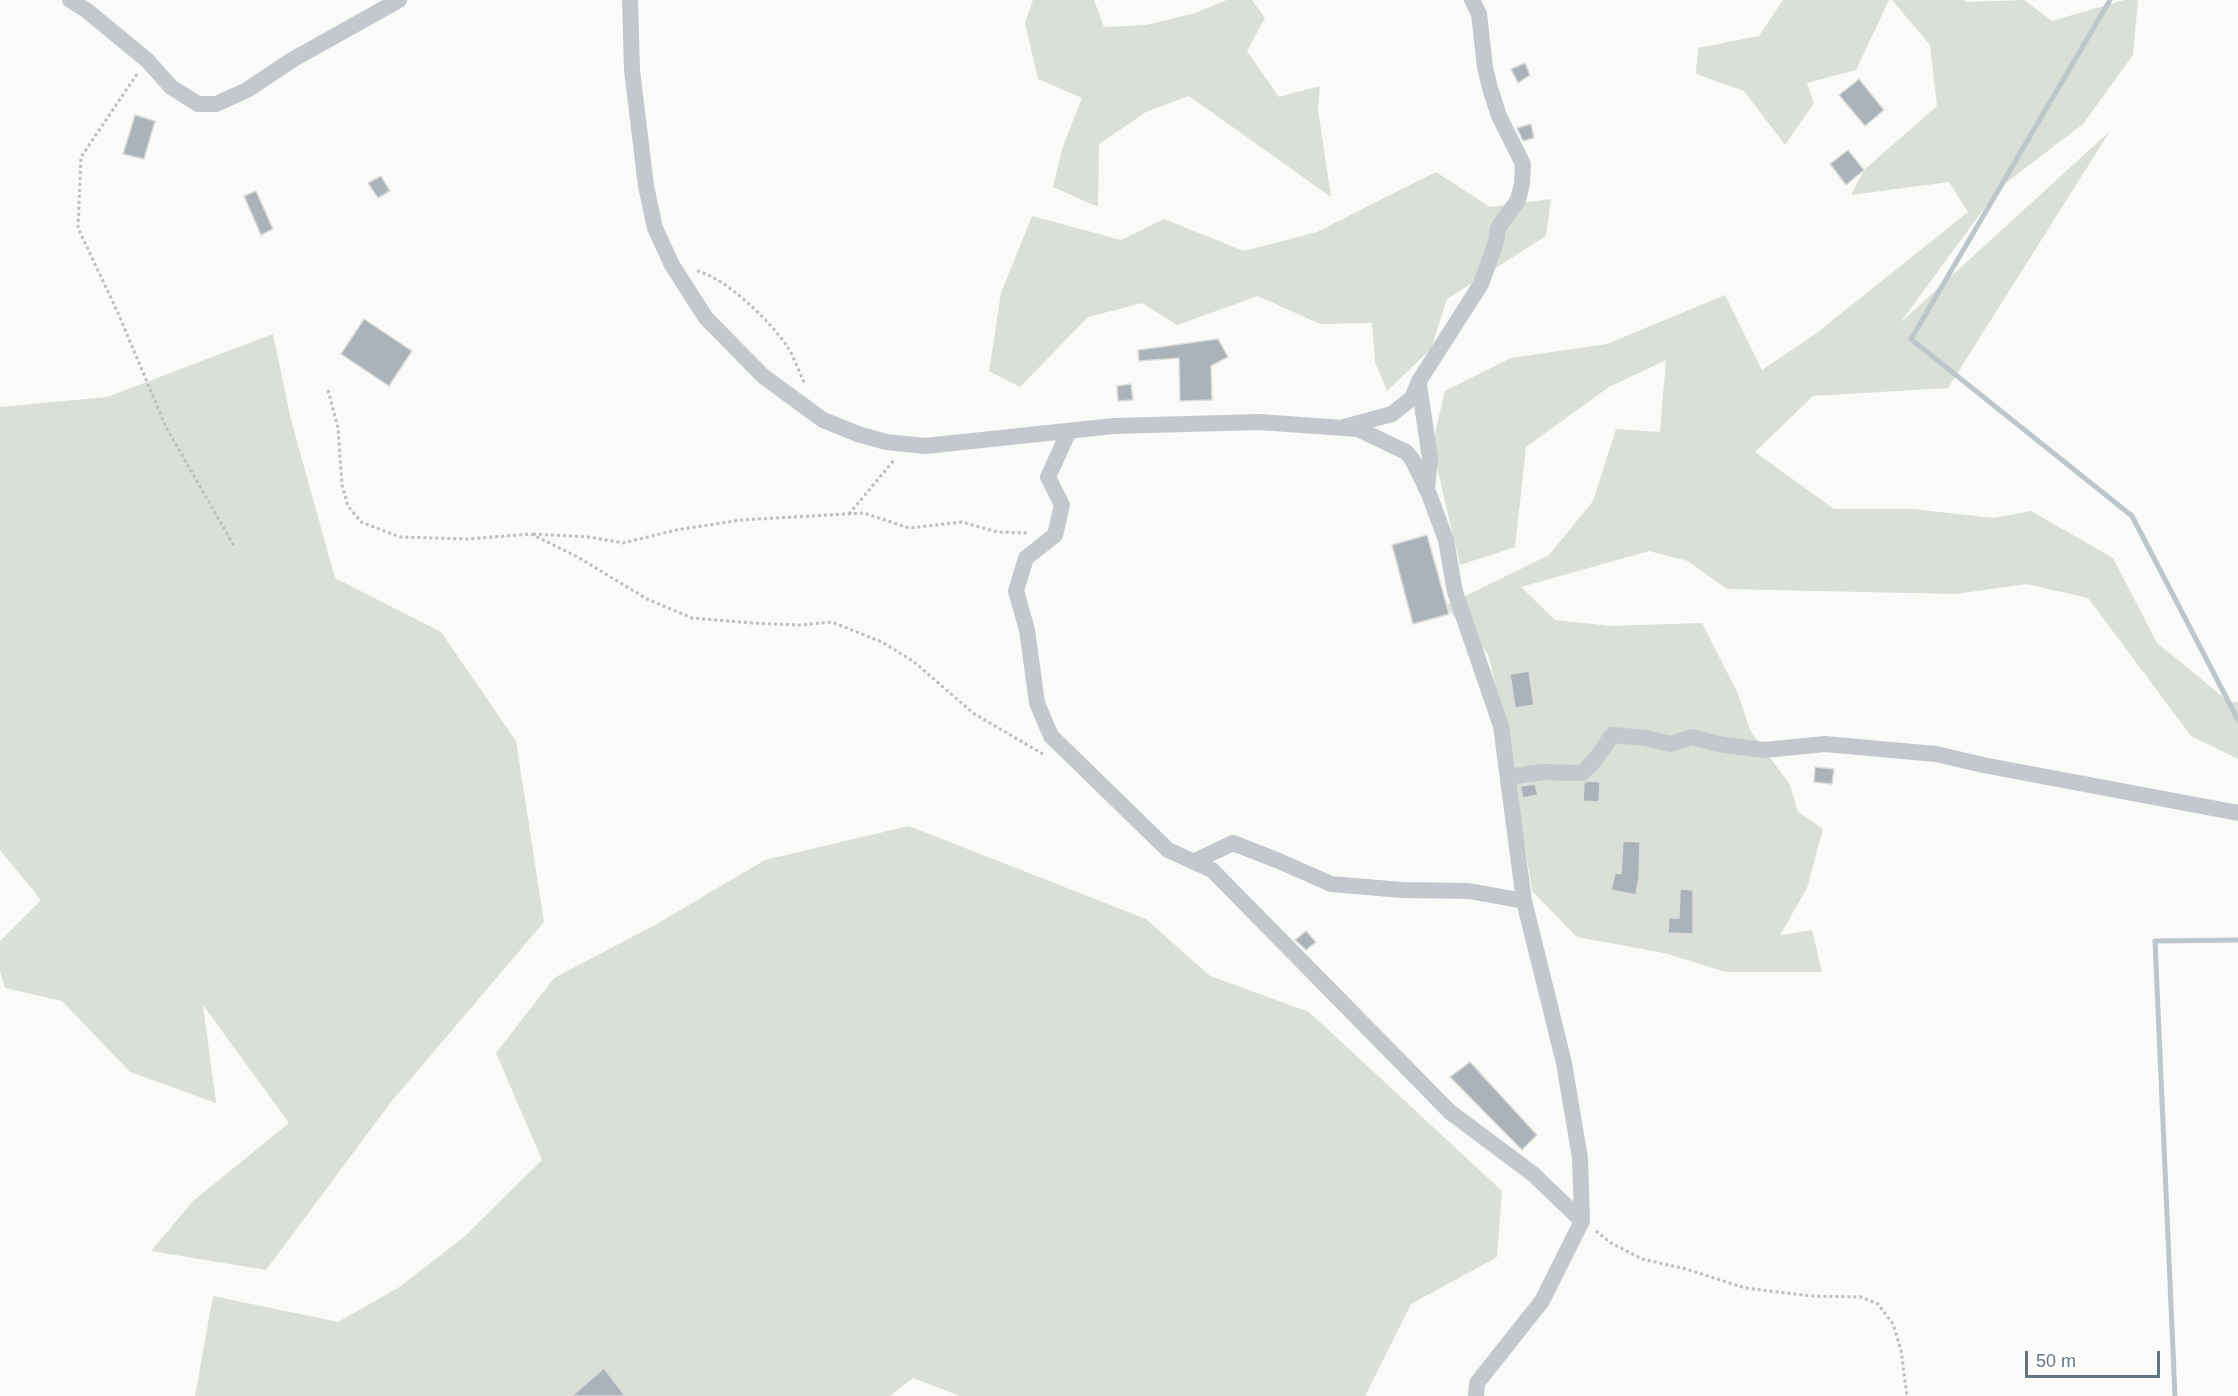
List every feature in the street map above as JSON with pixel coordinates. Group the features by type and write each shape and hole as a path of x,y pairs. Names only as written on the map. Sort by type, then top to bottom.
{"street":[{"path":"70,0 86,10 147,60 171,87 198,104 216,104 247,90 292,60 399,0"},
{"path":"630,0 632,70 644,175 655,228 672,265 706,318 762,376 823,420 886,442 925,446 1114,426 1258,422 1358,429 1406,452 1412,459 1427,489 1446,540 1455,592 1501,726 1524,901 1564,1064 1580,1158 1582,1221 1542,1301 1477,1383 1476,1396"},
{"path":"1343,428 1392,414 1412,398 1419,381 1481,284 1496,242 1498,228 1518,200 1523,164 1499,116 1490,88 1485,67 1479,14 1472,0"},
{"path":"1419,381 1430,458 1427,489"},
{"path":"1069,431 1048,477 1062,505 1054,535 1026,558 1016,591 1026,630 1037,703 1051,736 1168,850 1212,870 1450,1112 1533,1174 1582,1221"},
{"path":"1508,777 1543,772 1582,773 1595,760 1612,735 1646,738 1670,744 1692,737 1718,744 1764,750 1825,744 1936,754 2238,813"},
{"path":"1195,861 1233,843 1331,884 1402,890 1469,891 1524,901"}],"path":[{"path":"147,60 81,157 78,228 118,313 166,426 234,546"},
{"path":"672,265 704,273 734,292 770,324 788,348 807,389"},
{"path":"328,390 338,428 342,485 348,506 361,522 400,537 467,539 531,534 589,537 623,543 676,530 741,520 864,513 909,528 963,522 997,532 1054,535"},
{"path":"849,514 907,444"},
{"path":"531,534 576,556 647,599 692,618 752,623 832,622 866,634 913,660 973,713 1046,756"},
{"path":"1582,1221 1611,1243 1642,1259 1686,1269 1746,1288 1811,1296 1861,1297 1878,1304 1893,1324 1901,1350 1908,1396"}],"shaded area":[{"path":"1033,0 1094,0 1104,27 1146,25 1195,13 1227,0 1252,0 1265,18 1247,51 1279,97 1320,86 1318,109 1331,197 1189,96 1146,112 1099,144 1098,207 1053,187 1062,149 1082,98 1038,79 1025,23"},
{"path":"1783,0 1889,0 1856,70 1807,83 1814,103 1785,145 1744,91 1696,74 1698,48 1759,36"},
{"path":"1892,0 1965,0 1965,2 2024,0 2052,21 2124,0 2138,0 2133,55 2083,124 1999,188 1900,323 2110,131 1948,388 1813,396 1755,452 1834,509 1912,509 1994,518 2031,511 2113,558 2157,643 2228,701 2238,702 2238,759 2191,736 2088,598 2027,584 1956,594 1727,589 1688,561 1649,551 1521,587 1555,620 1611,626 1702,623 1738,694 1750,730 1790,785 1798,812 1823,829 1807,888 1780,935 1812,930 1822,972 1726,972 1664,953 1577,937 1532,891 1507,732 1488,654 1445,606 1549,555 1593,501 1616,429 1660,432 1666,360 1609,387 1526,447 1515,547 1460,565 1432,446 1445,391 1511,358 1607,344 1725,295 1762,370 1814,335 1968,212 1949,182 1851,195 1864,170 1937,106 1930,45"},
{"path":"1436,172 1490,207 1551,199 1546,236 1447,299 1431,349 1387,391 1375,362 1372,323 1320,324 1258,296 1177,325 1142,303 1088,317 1020,387 989,371 1001,293 1032,216 1121,240 1164,219 1244,251 1317,232"},
{"path":"273,334 291,420 335,578 441,632 516,741 544,922 391,1102 266,1270 151,1251 193,1201 289,1123 203,1005 216,1103 130,1072 62,1001 5,988 0,971 0,941 41,900 0,850 0,407 107,397"},
{"path":"909,826 1146,919 1210,976 1309,1012 1502,1191 1497,1257 1411,1304 1365,1396 960,1396 913,1378 890,1396 195,1396 213,1296 338,1322 398,1288 464,1237 542,1160 496,1053 554,978 655,925 765,860"}],"building":[{"path":"1525,63 1530,75 1518,83 1511,69"},
{"path":"1859,79 1884,110 1865,126 1839,95"},
{"path":"135,115 155,121 144,159 123,154"},
{"path":"1531,124 1534,138 1523,141 1517,128"},
{"path":"1848,150 1864,170 1846,185 1830,164"},
{"path":"381,176 390,191 378,198 368,183"},
{"path":"256,191 273,229 261,235 244,196"},
{"path":"364,319 412,351 389,386 341,354"},
{"path":"1218,339 1228,357 1211,366 1212,400 1180,401 1179,358 1139,361 1138,350"},
{"path":"1131,384 1133,400 1118,401 1117,386"},
{"path":"1427,535 1449,614 1413,624 1392,545"},
{"path":"1529,671 1534,705 1515,708 1510,674"},
{"path":"1815,767 1834,769 1832,784 1814,782"},
{"path":"1600,782 1599,802 1583,801 1584,783"},
{"path":"1535,784 1538,795 1523,798 1520,786"},
{"path":"1623,841 1640,842 1636,895 1611,890 1615,873 1621,874"},
{"path":"1680,889 1693,890 1693,934 1668,933 1669,918 1679,918"},
{"path":"1306,931 1316,942 1306,950 1295,940"},
{"path":"1470,1062 1537,1135 1522,1150 1450,1077"},
{"path":"604,1368 625,1396 572,1396"}],"waterway":[{"path":"2110,0 1911,339 2132,516 2238,720"},
{"path":"2175,1396 2155,941 2238,940"}]}
